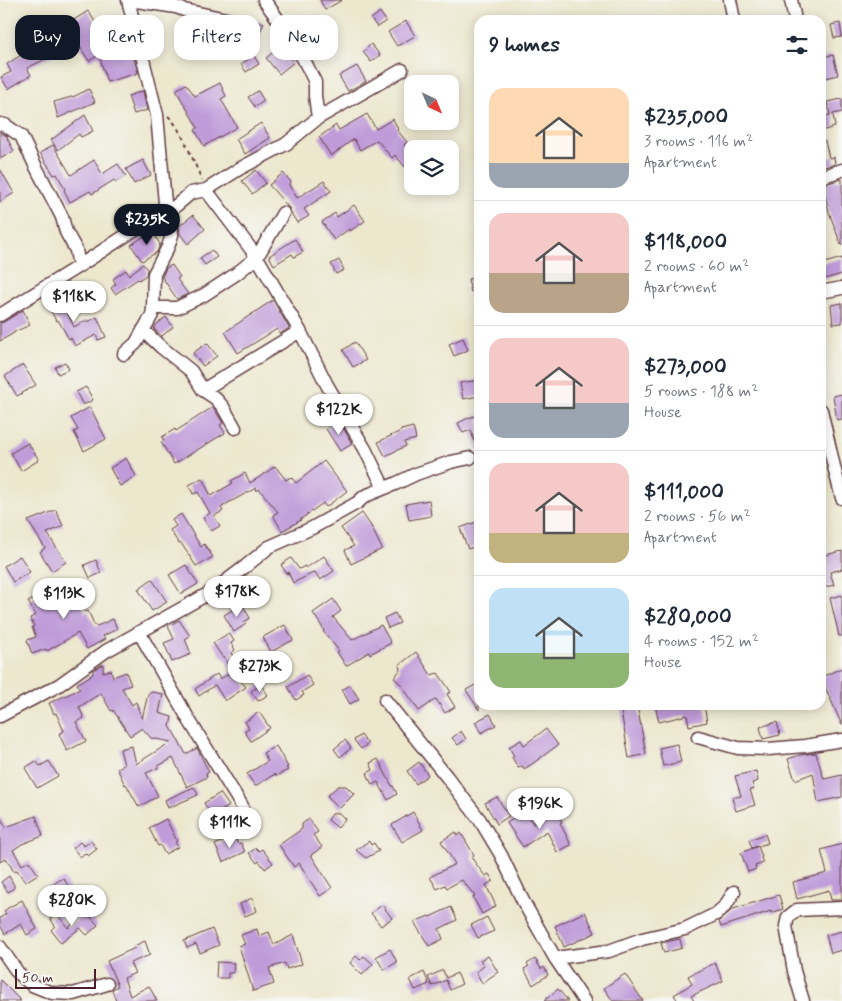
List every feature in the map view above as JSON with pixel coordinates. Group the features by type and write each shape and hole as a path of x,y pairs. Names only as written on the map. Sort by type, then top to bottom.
{"street":[{"path":"124,354 136,343 152,315 154,274 172,235 171,222 166,214 157,115 129,0 176,7 208,15"},
{"path":"264,0 304,58 315,82 318,118"},
{"path":"730,0 733,15"},
{"path":"791,0 794,15"},
{"path":"0,315 145,223 166,214 191,193 206,190 239,169 286,144 318,118 402,70"},
{"path":"0,124 6,125 21,136 62,217 66,232 76,250 79,266"},
{"path":"826,175 842,170"},
{"path":"206,190 257,257 300,331 327,385 384,488"},
{"path":"153,308 177,308 204,295 236,274 257,257 283,213"},
{"path":"826,291 842,288"},
{"path":"143,330 160,347 192,371 203,390 215,398 223,407 235,428"},
{"path":"203,390 300,331"},
{"path":"826,428 838,470 842,498"},
{"path":"0,716 58,685 106,651 213,591 269,547 312,528 366,496 384,488 416,474 470,458"},
{"path":"139,632 189,720 242,806"},
{"path":"386,700 480,820 501,855 524,903 555,958 584,1001"},
{"path":"698,737 738,748 768,749 842,740"},
{"path":"555,958 609,951 642,939 684,929 716,914 725,906 734,892"},
{"path":"804,1001 794,971 786,926 788,916 797,910 842,908"},
{"path":"0,947 18,973 32,985 52,993 73,994 107,984"}],"path":[{"path":"157,115 165,114 171,119 192,157 206,190"}],"building":[{"path":"320,0 342,0 325,10"},
{"path":"88,11 91,15 91,60 89,61 80,47 80,16"},
{"path":"380,12 386,21 377,27 371,19"},
{"path":"260,21 264,23 260,32"},
{"path":"406,21 415,36 397,46 388,32"},
{"path":"840,23 842,37 834,38 831,25"},
{"path":"371,44 380,55 371,62 363,52"},
{"path":"270,55 270,60 292,60 294,62 279,74 266,58"},
{"path":"833,55 838,75 826,78 826,56"},
{"path":"15,59 44,60 27,68 31,75 8,89 1,77 11,72 7,64"},
{"path":"100,60 135,60 138,73 107,82"},
{"path":"248,60 256,60 259,64 246,72 241,64"},
{"path":"357,66 366,81 348,91 339,76"},
{"path":"220,83 226,96 221,99 237,127 204,146 195,130 198,128 176,90 186,84 195,96"},
{"path":"89,89 95,102 58,118 54,102 75,96"},
{"path":"143,91 147,110 134,114 128,96"},
{"path":"258,91 264,101 255,107 248,97"},
{"path":"842,99 842,112 833,114 835,127 826,130 826,116 830,115 827,102"},
{"path":"367,114 376,129 393,119 397,130 405,140 404,166 395,155 392,158 377,140 360,150 354,139 331,156 319,137 336,125 339,130"},
{"path":"85,115 93,131 81,137 79,134 58,150 51,140"},
{"path":"261,123 270,138 245,154 236,139"},
{"path":"0,132 8,137 14,151 0,159"},
{"path":"53,145 71,175 94,160 102,174 118,164 126,176 116,182 114,180 92,194 90,191 70,202 57,174 54,175 40,153"},
{"path":"826,145 829,158 834,157 835,164 826,167"},
{"path":"143,160 151,175 134,184 126,169"},
{"path":"0,169 14,193 0,202"},
{"path":"256,170 266,183 252,194 242,181"},
{"path":"283,173 291,182 289,185 297,198 324,181 331,191 304,209 309,216 297,223 290,209 269,185"},
{"path":"842,179 842,245 829,212 826,199 826,184"},
{"path":"354,205 365,221 350,231 349,229 334,240 322,222 335,213 337,217"},
{"path":"193,215 205,229 188,244 180,234 179,226"},
{"path":"152,231 160,244 157,252 142,261 131,245"},
{"path":"295,239 303,252 294,257 292,254 274,265 269,256"},
{"path":"212,250 217,257 205,265 200,258"},
{"path":"842,258 842,274 826,279 826,263"},
{"path":"339,260 344,270 336,274 331,264"},
{"path":"143,264 147,269 146,275 115,294 111,288 116,284 113,279 126,270 129,275"},
{"path":"172,265 180,277 177,279 188,294 177,299 162,277 166,268"},
{"path":"474,278 474,291 471,292 468,279"},
{"path":"58,293 74,327 97,317 106,337 98,340 96,335 75,346 58,320 56,321 45,299"},
{"path":"273,300 289,328 280,334 277,329 238,353 225,332"},
{"path":"842,303 842,323 833,324 831,305"},
{"path":"23,310 30,325 0,341 0,323"},
{"path":"166,317 173,327 162,336 154,329"},
{"path":"463,338 468,350 454,356 449,344"},
{"path":"355,342 366,360 353,367 343,350"},
{"path":"207,343 217,356 203,366 193,353"},
{"path":"65,362 69,369 58,374 55,367"},
{"path":"23,365 36,385 17,396 5,376"},
{"path":"474,381 474,397 463,399 460,383"},
{"path":"86,387 93,400 83,405 76,392"},
{"path":"842,394 842,419 837,420 833,396"},
{"path":"90,407 106,439 84,451 74,432 78,430 71,418"},
{"path":"213,407 223,423 220,425 225,433 174,464 161,442 164,441 162,437 175,429 176,431"},
{"path":"474,416 474,441 471,430 463,433 458,423"},
{"path":"339,420 352,444 340,451 326,429"},
{"path":"413,427 416,439 404,442 406,446 385,456 378,442 401,430"},
{"path":"28,443 39,460 21,471 11,453"},
{"path":"126,458 136,476 120,486 110,468"},
{"path":"324,461 347,491 326,507 323,503 301,520 282,531 273,515 278,512 259,489 257,491 256,488 221,508 223,511 214,516 220,526 211,531 203,518 210,513 198,492 193,494 189,485 202,478 211,496 233,483 231,481 245,473 250,483 275,466 286,480 291,477 296,483"},
{"path":"429,500 431,516 409,520 406,504"},
{"path":"56,510 63,526 47,533 66,562 52,571 40,552 45,548 28,521"},
{"path":"362,513 371,526 382,549 351,564 345,550 354,546 341,528"},
{"path":"181,514 201,547 204,544 213,557 196,566 170,530 176,526 172,520"},
{"path":"474,523 474,547 468,549 460,528"},
{"path":"842,551 842,569 830,572 834,585 826,587 826,555"},
{"path":"20,556 30,572 13,582 4,566"},
{"path":"324,556 334,571 320,580 315,572 293,583 288,572 287,574 281,565 291,558 299,569 305,566 306,568"},
{"path":"96,560 101,573 90,578 84,565"},
{"path":"186,565 198,584 181,594 169,575"},
{"path":"152,579 167,602 152,611 138,589"},
{"path":"69,580 85,612 88,611 95,626 113,619 117,629 103,636 105,639 87,649 78,633 47,651 46,649 32,654 27,640 36,637 30,618 36,615 28,602"},
{"path":"842,595 842,636 839,636 830,598"},
{"path":"333,599 341,611 333,617 352,640 381,625 391,643 370,654 369,652 346,666 337,652 339,651 323,631 313,613"},
{"path":"242,604 250,618 244,622 246,624 234,632 224,615"},
{"path":"395,613 400,623 388,628 384,618"},
{"path":"179,620 190,636 185,639 191,654 172,662 164,643 174,639 168,626"},
{"path":"285,625 293,640 271,652 263,637"},
{"path":"229,633 234,641 231,643 235,650 231,653 243,675 238,678 246,687 225,701 215,685 199,696 195,689 217,674 220,679 232,672 224,657 213,643"},
{"path":"416,652 431,675 438,673 451,692 447,694 455,707 445,713 436,699 419,711 401,684 394,678 400,670 399,665"},
{"path":"103,664 103,672 111,670 113,677 126,672 131,685 122,688 132,705 136,702 142,719 148,694 152,692 163,694 159,713 172,717 170,726 186,754 197,748 209,772 206,774 207,777 187,787 173,758 146,773 158,796 139,807 117,768 124,765 120,749 132,746 136,764 171,742 151,738 142,728 130,736 113,710 111,711 101,693 79,707 84,718 76,722 86,741 67,751 59,734 64,731 49,703 80,689 77,684 93,674 93,670"},
{"path":"842,668 842,725 826,689 826,675"},
{"path":"307,675 313,685 302,692 304,695 296,700 288,687"},
{"path":"261,685 268,695 258,701 251,691"},
{"path":"350,685 359,699 350,704 342,690"},
{"path":"474,686 474,702 466,690"},
{"path":"621,710 638,710 646,754 629,758"},
{"path":"656,710 705,710 707,722 689,726 687,715 659,722"},
{"path":"259,712 270,728 251,741 244,731 249,728 245,722"},
{"path":"490,714 496,725 481,733 475,722"},
{"path":"777,722 780,735 763,739 760,727"},
{"path":"546,729 558,745 524,769 523,766 518,768 509,747 521,740 524,745"},
{"path":"461,731 466,739 458,745 452,738"},
{"path":"361,735 368,744 361,749 354,740"},
{"path":"345,740 351,748 340,757 334,749"},
{"path":"677,744 681,762 663,766 659,748"},
{"path":"276,746 288,770 276,776 275,774 255,786 247,774 268,761 263,753"},
{"path":"816,753 824,779 842,775 842,797 818,802 813,773 795,780 788,759"},
{"path":"378,759 397,794 388,800 378,782 372,785 367,773 373,770 370,763"},
{"path":"36,761 40,766 49,761 58,776 37,788 25,768"},
{"path":"419,762 428,775 416,784 407,771"},
{"path":"756,771 758,781 752,783 754,789 750,790 755,805 736,811 732,798 741,796 735,776"},
{"path":"338,786 346,786 354,794 340,808 327,796"},
{"path":"194,787 198,795 168,808 165,800"},
{"path":"220,793 229,806 212,817 204,803"},
{"path":"497,797 509,816 497,824 485,803"},
{"path":"555,810 571,845 557,852 547,831 523,847 507,823 517,816 519,819 528,815 533,824"},
{"path":"413,812 423,830 402,842 392,825"},
{"path":"339,813 345,819 338,828 328,820 332,814"},
{"path":"36,816 43,836 22,844 13,850 22,865 29,861 38,874 25,882 17,870 14,872 6,858 0,862 0,817 6,827"},
{"path":"166,819 178,847 165,854 160,845 158,846 149,828"},
{"path":"309,819 318,832 313,835 322,847 311,855 332,888 320,896 299,863 294,867 279,845 302,829 302,824"},
{"path":"456,832 458,836 461,833 474,855 471,857 485,876 489,874 493,881 486,885 496,906 482,914 473,897 475,896 462,880 447,888 445,885 437,889 430,877 455,864 441,841"},
{"path":"765,834 768,843 752,848 749,840"},
{"path":"234,836 238,844 241,843 245,852 223,862 215,845"},
{"path":"91,841 97,849 88,856 85,853 80,857 73,848 80,842 84,846"},
{"path":"369,841 371,845 374,843 379,851 366,858 356,850"},
{"path":"842,844 842,900 831,900 829,890 797,899 793,882 827,873 821,850"},
{"path":"758,846 763,863 755,866 756,869 748,872 741,853"},
{"path":"256,848 259,851 262,849 273,863 265,869 249,853"},
{"path":"9,876 14,888 8,892 1,882"},
{"path":"64,878 72,894 52,905 43,893 51,887 50,885"},
{"path":"779,895 783,909 721,927 719,921 733,909"},
{"path":"252,898 257,911 245,916 240,904"},
{"path":"22,900 37,929 27,935 21,924 5,934 0,925 0,918 6,914 4,911"},
{"path":"382,905 392,918 381,926 371,913"},
{"path":"451,907 457,920 439,929 443,939 429,946 414,922"},
{"path":"86,912 98,925 87,935 80,928 61,943 51,930 55,926 50,918 57,914 68,928"},
{"path":"585,912 595,933 564,947 555,926"},
{"path":"487,917 494,931 478,938 471,925"},
{"path":"212,929 219,945 200,953 196,944 187,948 184,941"},
{"path":"257,929 259,936 269,932 274,945 293,935 302,964 287,969 285,963 269,968 274,984 253,991 239,946 245,944 241,935"},
{"path":"842,931 842,950 831,953 826,935"},
{"path":"680,939 682,948 664,953 661,943"},
{"path":"145,941 150,955 130,963 135,973 124,978 130,996 149,986 157,1001 116,1001 112,990 118,986 107,961 135,948 134,946"},
{"path":"390,949 397,962 384,970 376,957"},
{"path":"356,956 360,960 364,956 373,964 362,975 350,963"},
{"path":"488,956 498,972 482,983 476,972 484,966 480,960"},
{"path":"535,959 541,969 544,967 548,975 533,985 524,969 529,966 527,964"},
{"path":"217,962 234,963 233,973 228,973 228,978 216,978"},
{"path":"715,963 723,981 691,996 694,1001 678,1001 674,995 692,984 688,976"},
{"path":"443,970 446,978 457,973 462,984 450,990 446,980 432,986 428,977"},
{"path":"424,972 429,984 415,990 410,979"},
{"path":"625,974 643,1001 613,1001 604,988"},
{"path":"0,980 21,1001 0,1001"},
{"path":"558,989 568,1001 544,1001"}]}
